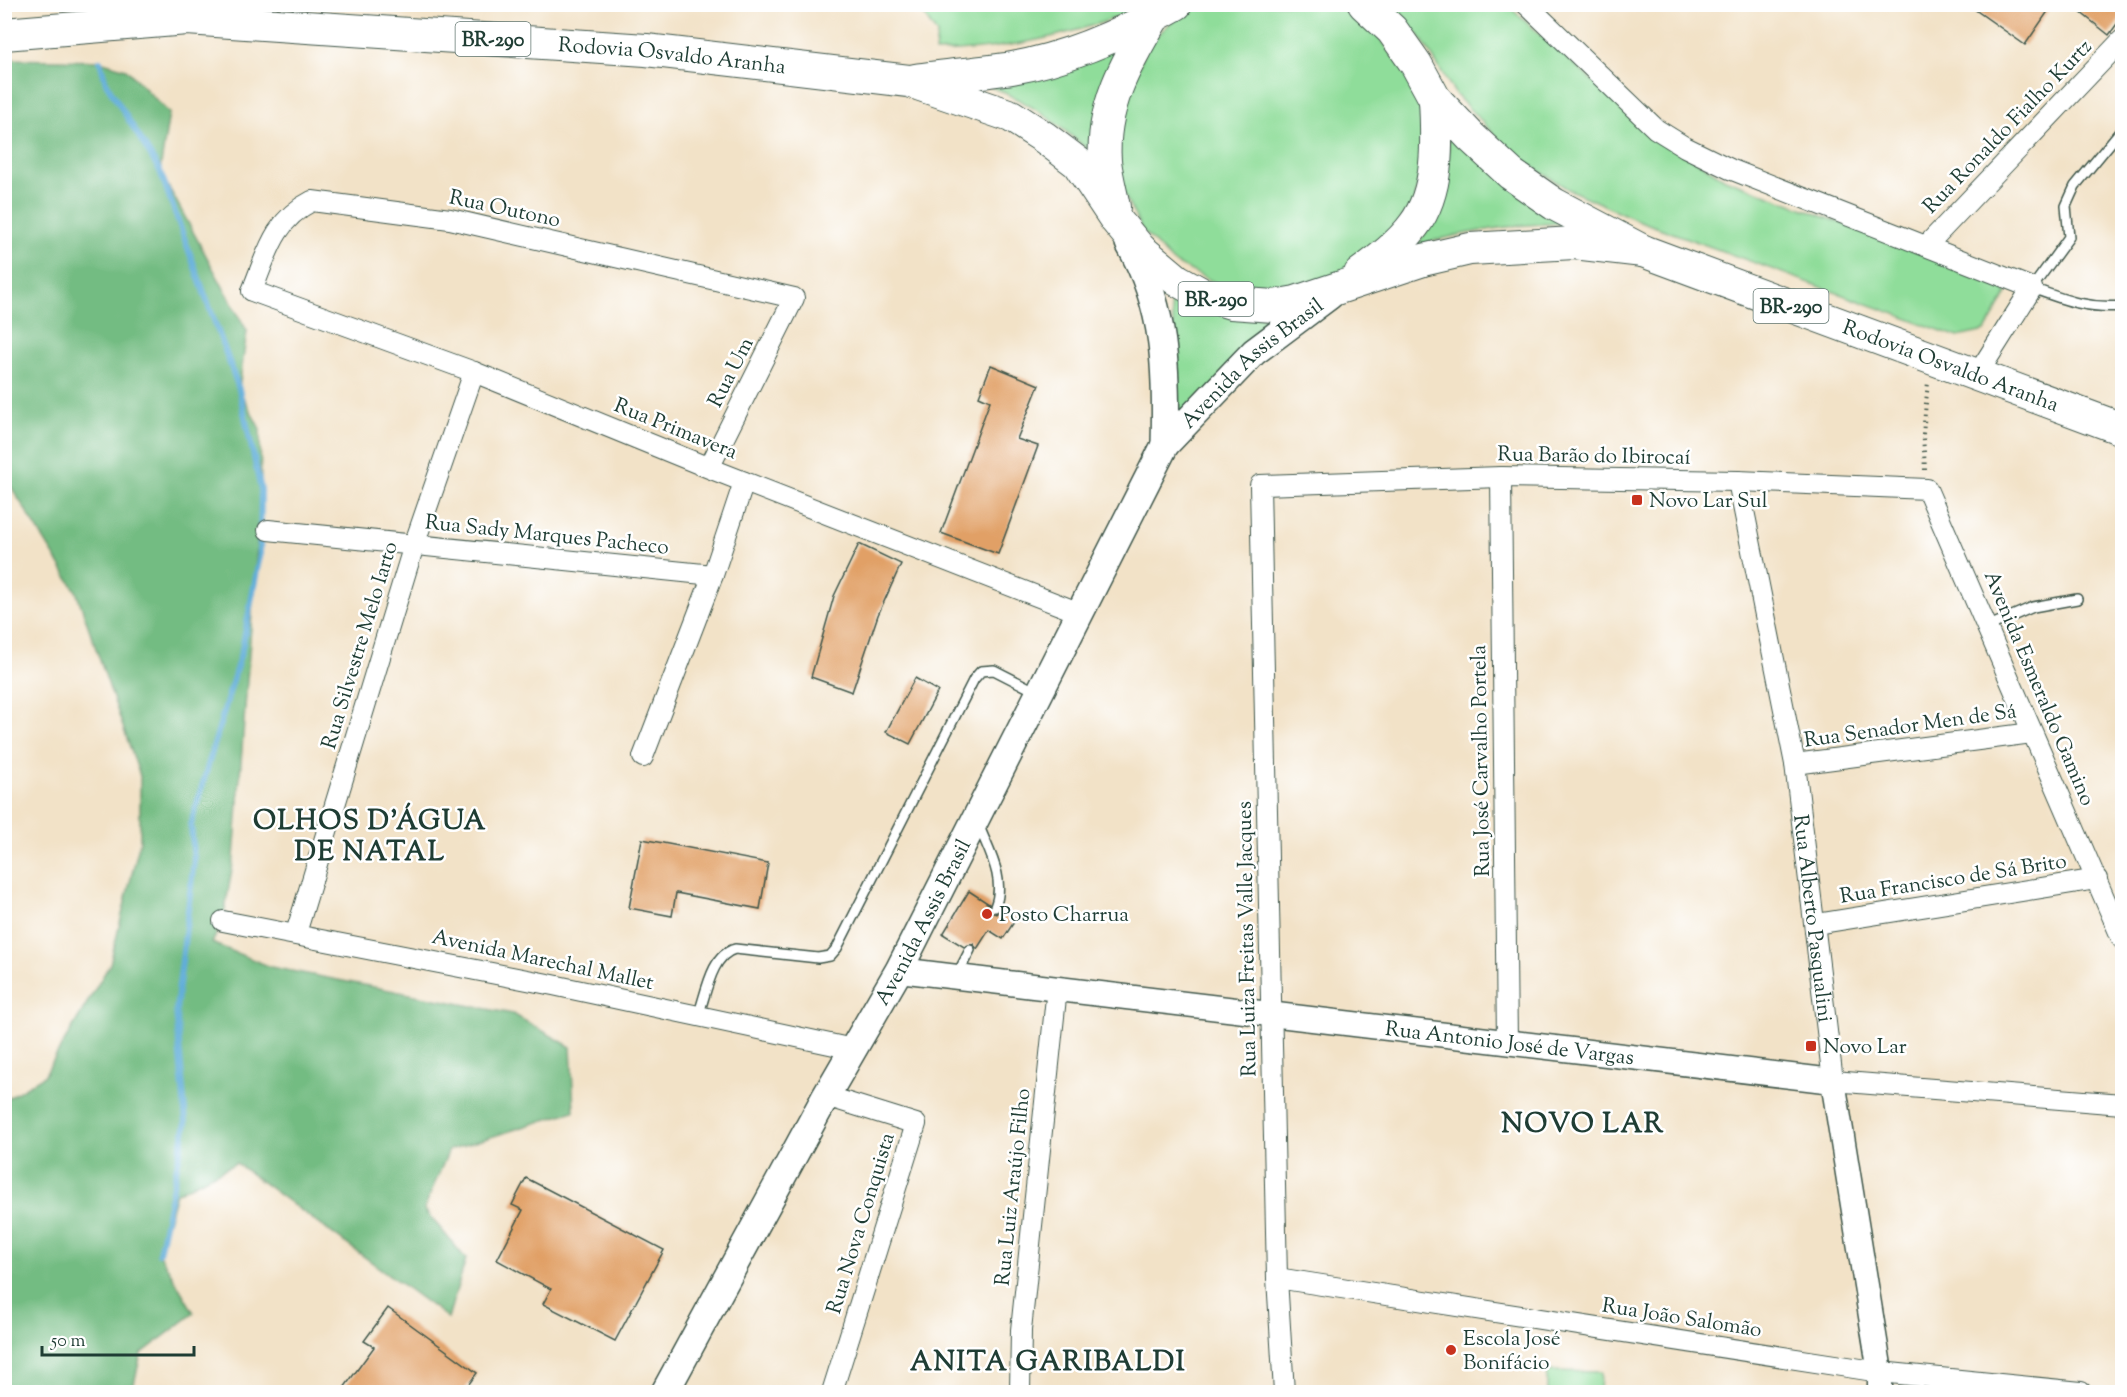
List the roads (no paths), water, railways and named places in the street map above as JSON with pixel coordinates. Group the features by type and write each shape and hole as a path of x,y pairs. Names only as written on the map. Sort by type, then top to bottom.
{"highway":[{"name":"BR-290","path":"1364,4 1392,30 1416,64 1435,99 1511,174 1554,204 1643,251"},
{"name":"BR-290","path":"909,81 1013,67 1055,57 1165,11"},
{"path":"1116,220 1105,161 1107,120 1114,90 1130,57 1165,11"},
{"name":"Rodovia Osvaldo Aranha","path":"4,34 187,19 646,50 909,81"},
{"name":"BR-290","path":"909,81 1011,116 1045,138 1078,164 1116,220 1140,249 1177,280 1202,294 1231,303 1274,306 1296,302 1423,260 1470,249 1574,243 1643,251"},
{"path":"1342,287 1382,257 1415,224 1427,196 1434,170 1435,99"},
{"name":"Rodovia Osvaldo Aranha","path":"1643,251 2122,429"}],"main road":[{"name":"Avenida Assis Brasil","path":"1116,220 1143,267 1156,304 1166,377 1165,445"},
{"name":"Avenida Assis Brasil","path":"665,1392 826,1096 899,970 1165,445 1254,352 1342,287"}],"street":[{"path":"1526,4 1656,129 1685,147 1730,169 2032,288 1977,375"},
{"name":"Rua Ronaldo Fialho Kurtz","path":"1926,246 2122,40"},
{"name":"Rua Outono","path":"252,291 277,229 294,210 312,201 450,219 794,298"},
{"name":"Rua Primavera","path":"252,291 474,372 708,468 1080,613"},
{"name":"Rua Um","path":"708,468 794,298"},
{"name":"Rua Silvestre Melo Iarto","path":"296,933 414,545 474,372"},
{"name":"Rua Barão do Ibirocaí","path":"1260,485 1501,477 1738,481 1928,489"},
{"name":"Rua José Carvalho Portela","path":"1501,477 1507,1044"},
{"name":"Rua Alberto Pasqualini","path":"1738,481 1795,764 1816,924 1833,1081 1880,1382"},
{"path":"644,757 713,575 744,482"},
{"name":"Rua Luiza Freitas Valle Jacques","path":"1260,485 1276,1278 1284,1392"},
{"name":"Avenida Esmeraldo Gamino","path":"1928,489 2122,939"},
{"name":"Rua Sady Marques Pacheco","path":"268,530 713,575"},
{"name":"Rua Senador Men de Sá","path":"1795,764 2032,733"},
{"name":"Rua Francisco de Sá Brito","path":"1816,924 2097,879"},
{"name":"Avenida Marechal Mallet","path":"223,921 296,933 853,1048"},
{"name":"Rua Antonio José de Vargas","path":"899,970 1833,1081 2122,1104"},
{"name":"Rua Luiz Araújo Filho","path":"1020,1392 1023,1308 1058,988"},
{"name":"Rua Nova Conquista","path":"826,1096 916,1124 832,1392"},
{"name":"Rua João Salomão","path":"1276,1278 1880,1382 2081,1392"}],"lane":[{"path":"2122,129 2075,186 2066,206 2069,237 2032,288 2074,303 2098,308 2122,306"},
{"path":"1987,627 2033,607 2077,599"},
{"path":"698,1016 718,960 727,951 735,949 818,958 830,956 837,948 974,679 981,671 994,670 1039,693"},
{"path":"976,818 999,880 1000,893 995,907"},
{"path":"957,976 970,950"}],"waterway":[{"path":"100,61 106,83 160,171 239,389 261,490 260,555 242,649 191,824 194,860 176,1010 186,1123 159,1253"}],"place":[{"name":"Novo Lar Sul","path":"1637,500"},
{"name":"Posto Charrua","path":"987,914"},
{"name":"Novo Lar","path":"1811,1046"},
{"name":"Escola José Bonifácio","path":"1451,1350"}],"district":[{"name":"OLHOS D'ÁGUA DE NATAL","path":"370,836"},
{"name":"NOVO LAR","path":"1583,1123"},
{"name":"ANITA GARIBALDI","path":"1048,1361"}]}
